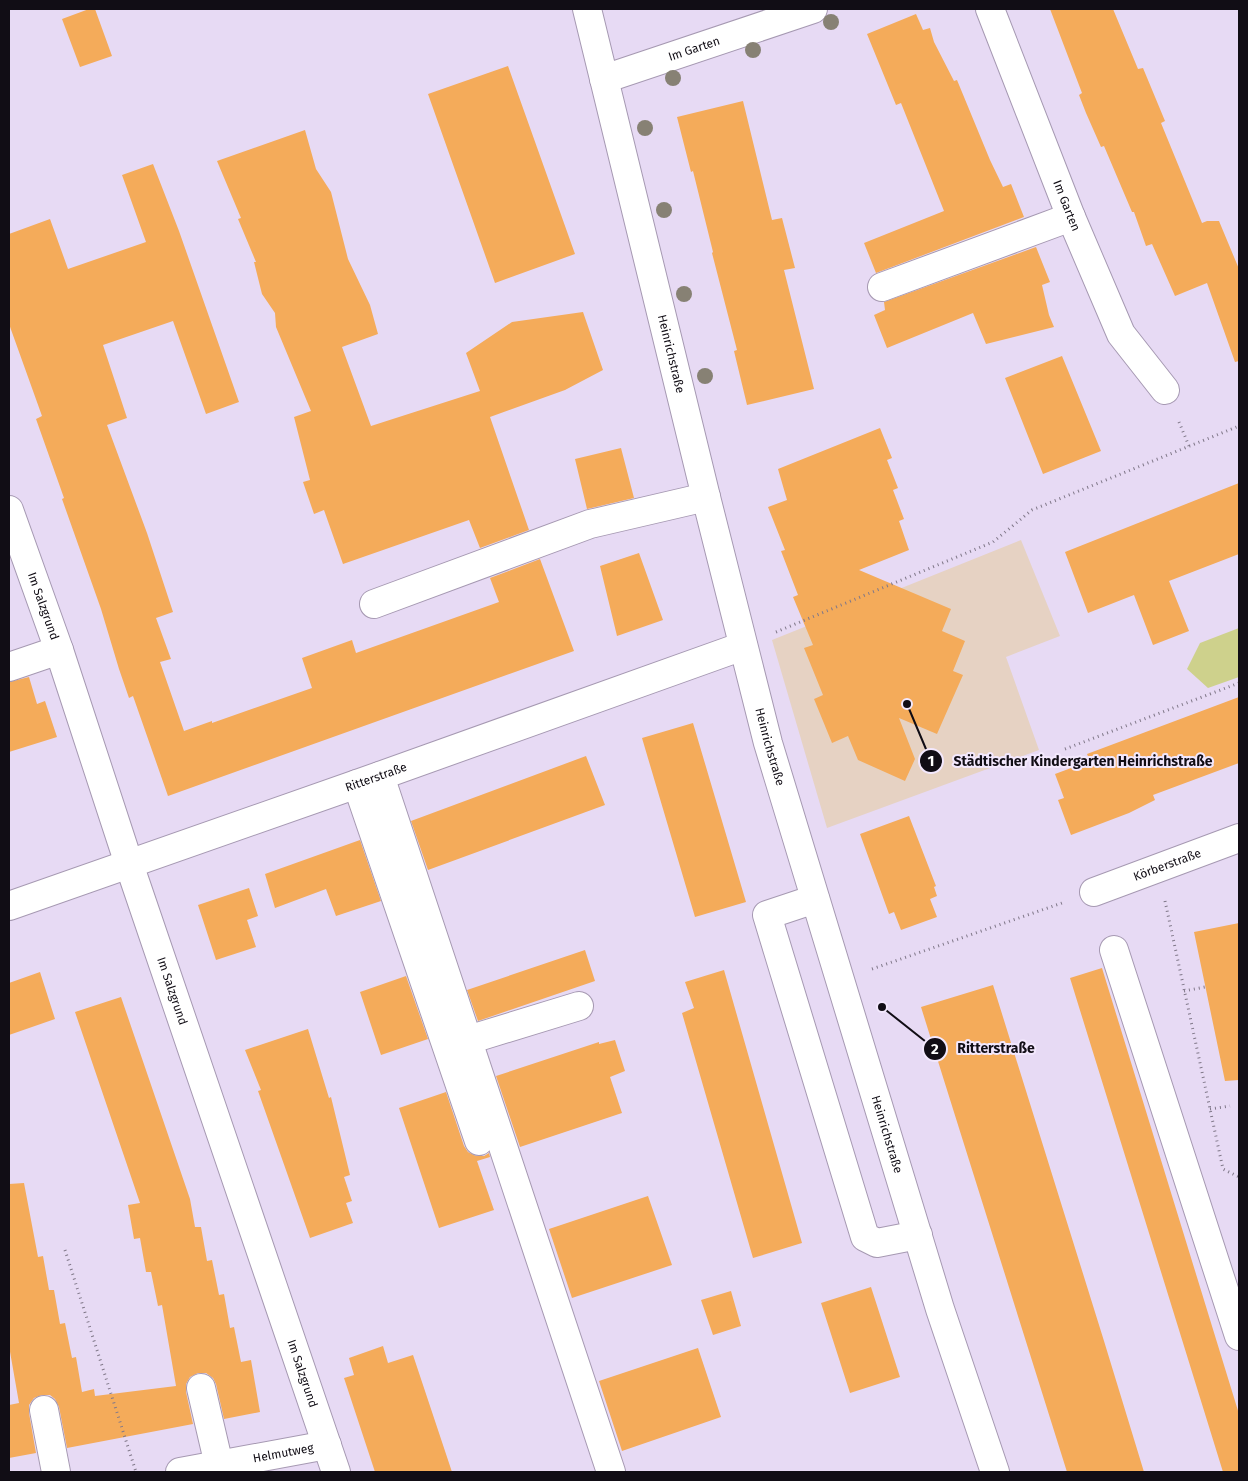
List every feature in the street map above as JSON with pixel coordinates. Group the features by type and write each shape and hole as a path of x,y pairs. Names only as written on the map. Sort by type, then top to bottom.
{"street":[{"name":"Heinrichstraße","path":"587,9 768,742 940,1309 995,1472"},
{"name":"Im Garten","path":"604,79 813,9"},
{"name":"Im Garten","path":"990,9 1071,216 1120,334 1165,390"},
{"path":"882,287 1071,216"},
{"path":"374,604 590,524 706,497"},
{"name":"Im Salzgrund","path":"9,510 59,650 129,864 336,1472"},
{"name":"Ritterstraße","path":"9,906 743,646"},
{"path":"9,667 59,650"},
{"path":"369,780 468,1040 611,1472"},
{"path":"369,780 479,1142"},
{"name":"Körberstraße","path":"1094,892 1239,838"},
{"path":"815,899 767,915 865,1237 877,1243 918,1235"},
{"path":"1114,950 1239,1336"},
{"path":"468,1040 579,1006"},
{"path":"201,1388 231,1466"},
{"path":"44,1410 56,1472"},
{"name":"Helmutweg","path":"180,1472 231,1466 327,1445"}],"path":[{"path":"743,646 993,542 1032,510 1239,426"},
{"path":"1065,749 1239,683"},
{"path":"1158,869 1223,1169 1239,1178"},
{"path":"840,981 1094,892"},
{"path":"1184,992 1205,987"},
{"path":"1210,1109 1230,1106"},
{"path":"66,1250 136,1472"}],"shaded area":[{"path":"1021,540 1060,636 1006,657 1039,750 827,828 772,640"}],"green space":[{"path":"1239,628 1239,677 1208,688 1187,669 1200,643"}],"building":[{"path":"89,9 95,9 112,56 80,67 62,19"},
{"path":"1050,9 1113,9 1138,69 1143,68 1165,121 1161,123 1202,223 1219,221 1239,269 1239,361 1235,362 1207,283 1175,296 1152,244 1146,246 1134,212 1132,212 1104,146 1101,147 1086,113 1079,95 1082,93"},
{"path":"916,14 923,30 930,28 934,42 954,81 957,80 1003,187 1011,184 1024,217 876,273 864,243 944,211 901,103 896,105 867,34"},
{"path":"508,66 575,254 495,283 428,94"},
{"path":"743,101 772,220 782,218 795,268 784,270 814,389 747,405 734,351 737,350 693,171 691,172 677,117"},
{"path":"305,130 316,169 331,192 348,259 370,305 378,334 342,347 371,426 480,391 466,353 512,322 583,312 603,370 565,390 490,417 529,530 480,548 469,520 343,564 324,510 314,514 303,482 310,480 294,417 311,411 276,327 275,313 262,294 254,262 256,262 238,219 241,218 217,161"},
{"path":"153,164 179,231 239,402 206,414 173,321 103,345 127,418 107,425 147,533 173,612 156,618 171,659 160,662 184,731 312,688 302,658 352,640 356,653 499,602 490,578 540,559 574,651 168,796 133,696 129,698 119,669 101,609 36,419 42,416 9,324 9,234 50,219 68,269 146,242 122,175"},
{"path":"1036,247 1050,282 1042,285 1049,315 1054,327 986,344 973,313 887,348 874,315 885,310 884,302"},
{"path":"1062,356 1101,451 1043,474 1005,378"},
{"path":"880,428 892,458 887,460 898,488 893,490 904,519 899,521 909,550 859,570 951,609 942,631 965,641 953,671 963,675 937,734 899,718 915,759 905,781 858,760 848,736 832,743 814,699 823,695 804,648 813,645 793,597 798,595 781,551 785,550 768,507 787,500 778,469"},
{"path":"621,448 634,498 587,509 575,459"},
{"path":"1239,483 1239,554 1169,581 1189,631 1153,645 1134,595 1088,613 1065,552"},
{"path":"639,553 663,620 617,636 600,566"},
{"path":"29,677 37,704 45,701 57,737 9,752 9,682"},
{"path":"1239,697 1239,763 1153,795 1155,800 1129,813 1071,835 1058,800 1064,798 1055,774 1090,761 1087,754"},
{"path":"693,723 746,902 695,917 642,738"},
{"path":"586,756 605,805 428,870 411,821"},
{"path":"909,816 936,886 934,887 937,896 930,899 937,917 901,930 894,912 889,914 860,834"},
{"path":"360,840 381,901 336,916 326,889 275,908 265,874"},
{"path":"249,888 258,916 247,920 256,947 216,960 198,905"},
{"path":"1239,923 1239,1080 1225,1081 1194,932"},
{"path":"585,950 595,981 478,1021 467,990"},
{"path":"1102,968 1239,1414 1239,1472 1223,1472 1070,978"},
{"path":"724,970 802,1243 753,1258 682,1013 694,1008 685,982"},
{"path":"40,972 55,1019 9,1035 9,983"},
{"path":"406,976 428,1039 381,1055 360,992"},
{"path":"993,985 1144,1472 1067,1472 921,1007"},
{"path":"121,997 190,1199 195,1227 201,1227 207,1261 212,1260 219,1295 224,1294 230,1328 234,1327 241,1362 251,1360 260,1412 224,1419 213,1378 206,1373 198,1373 190,1377 186,1384 193,1424 67,1448 59,1407 55,1399 50,1395 42,1395 34,1398 29,1405 36,1453 9,1458 9,1405 19,1403 9,1346 9,1184 24,1183 38,1257 43,1256 49,1290 54,1290 60,1324 65,1323 72,1358 76,1357 82,1392 94,1389 95,1396 176,1386 162,1305 158,1306 151,1272 146,1272 140,1238 134,1239 128,1205 140,1203 75,1012"},
{"path":"308,1029 329,1098 331,1097 350,1175 344,1177 352,1201 346,1203 353,1223 310,1238 258,1091 261,1090 245,1050"},
{"path":"615,1040 625,1071 610,1077 622,1113 520,1147 496,1076 599,1042 599,1044"},
{"path":"446,1092 464,1146 468,1152 476,1156 484,1156 489,1153 490,1157 477,1161 494,1210 439,1228 399,1108"},
{"path":"648,1196 672,1265 572,1298 549,1229"},
{"path":"871,1287 900,1377 850,1393 821,1303"},
{"path":"731,1291 741,1326 713,1335 701,1300"},
{"path":"383,1346 388,1363 413,1355 452,1472 375,1472 344,1378 354,1375 349,1358"},
{"path":"698,1348 721,1417 622,1451 599,1381"}],"place":[{"name":"Städtischer Kindergarten Heinrichstraße","path":"907,704"},
{"name":"Ritterstraße","path":"882,1007"}]}
